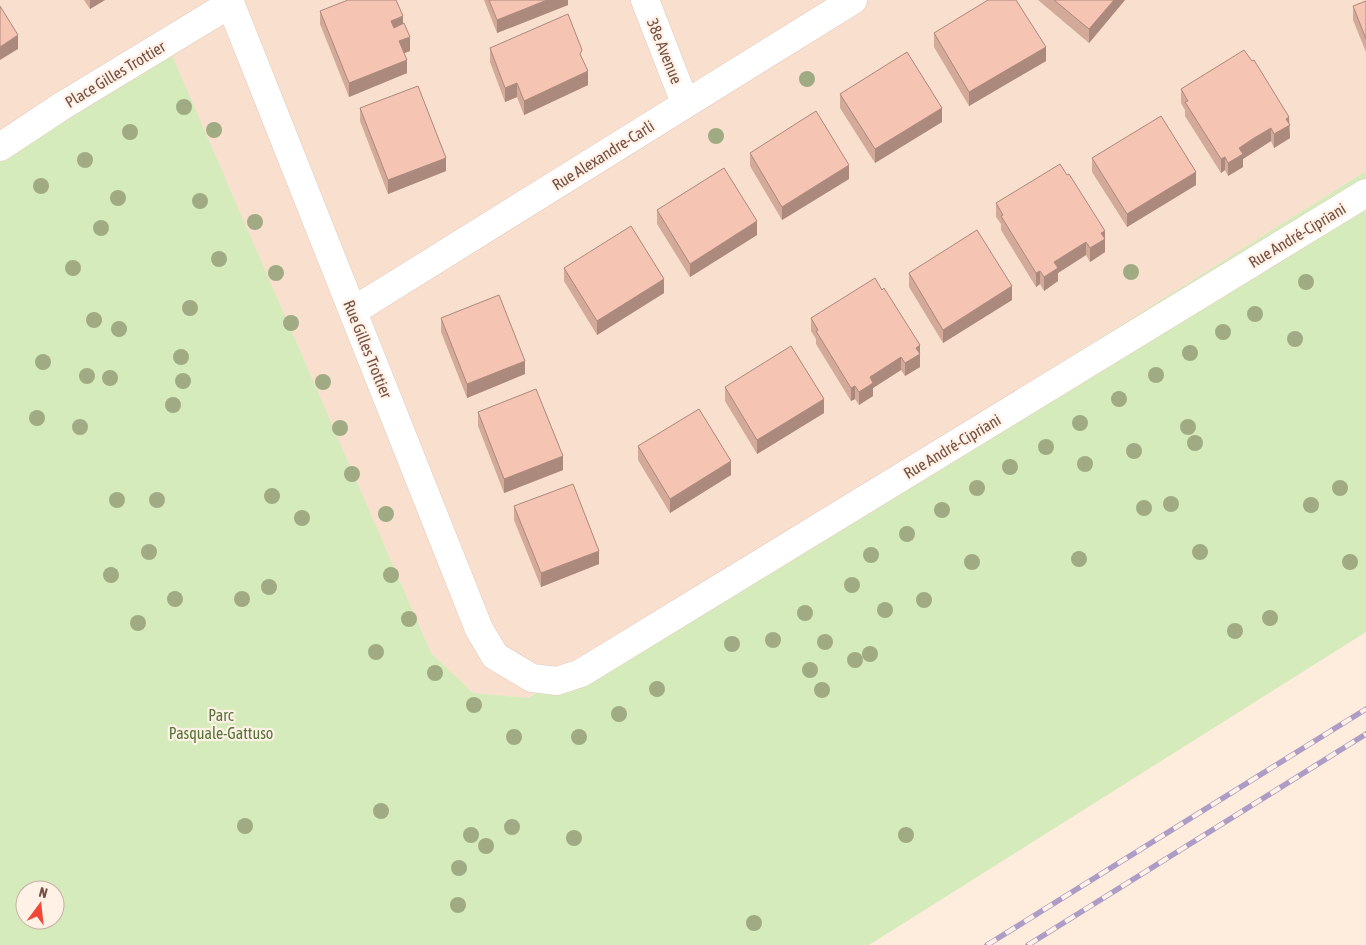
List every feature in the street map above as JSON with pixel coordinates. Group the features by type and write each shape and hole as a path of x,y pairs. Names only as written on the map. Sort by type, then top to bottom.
{"street":[{"name":"38e Avenue","path":"645,0 685,103"},
{"name":"Rue Alexandre-Carli","path":"354,311 853,0"},
{"name":"Place Gilles Trottier","path":"0,147 62,106 230,2"},
{"name":"Rue Gilles Trottier","path":"230,2 354,311 478,629 495,656 532,678"},
{"name":"Rue André-Cipriani","path":"532,678 557,681 580,673 1366,193"}],"shaded area":[{"path":"0,0 1366,0 1366,171 527,698 473,693 431,653 171,54 0,162"}],"green space":[{"name":"Parc Pasquale-Gattuso","path":"171,53 431,653 473,693 528,698 1366,171 1366,632 869,945 0,945 0,162"}],"building":[{"path":"348,0 396,0 403,16 391,21 394,28 404,23 410,37 399,41 407,60 349,83 320,11"},
{"path":"489,0 547,0 497,20"},
{"path":"988,0 1016,0 1046,47 969,92 934,33"},
{"path":"1054,0 1114,0 1089,29"},
{"path":"1366,1 1366,39 1353,6"},
{"path":"0,6 18,35 0,47"},
{"path":"568,14 582,50 580,54 588,71 524,101 517,83 505,88 490,48"},
{"path":"1244,50 1252,61 1254,60 1289,117 1286,119 1290,125 1274,134 1271,128 1254,138 1239,148 1243,154 1228,163 1225,157 1221,159 1185,102 1188,101 1181,89"},
{"path":"907,52 942,108 875,149 840,94"},
{"path":"418,86 446,158 388,180 360,108"},
{"path":"816,111 849,165 782,207 750,153"},
{"path":"1161,116 1196,172 1127,214 1092,158"},
{"path":"1060,164 1067,175 1069,174 1105,231 1101,233 1105,239 1090,248 1086,242 1054,262 1058,268 1044,277 1040,271 1036,273 1001,216 1003,215 996,203"},
{"path":"724,168 757,221 690,264 657,210"},
{"path":"631,226 664,279 597,321 564,268"},
{"path":"977,230 1012,286 943,330 909,273"},
{"path":"875,278 882,290 884,288 920,345 916,348 920,354 905,363 901,357 870,377 873,383 859,392 855,386 851,388 816,331 818,330 811,318"},
{"path":"499,295 525,361 467,384 441,318"},
{"path":"791,346 824,399 757,440 725,387"},
{"path":"536,389 563,456 504,479 478,412"},
{"path":"699,409 731,461 670,499 638,446"},
{"path":"573,484 599,551 541,573 514,506"}],"railway":[{"path":"987,945 1366,709"},
{"path":"1028,945 1366,734"}]}
